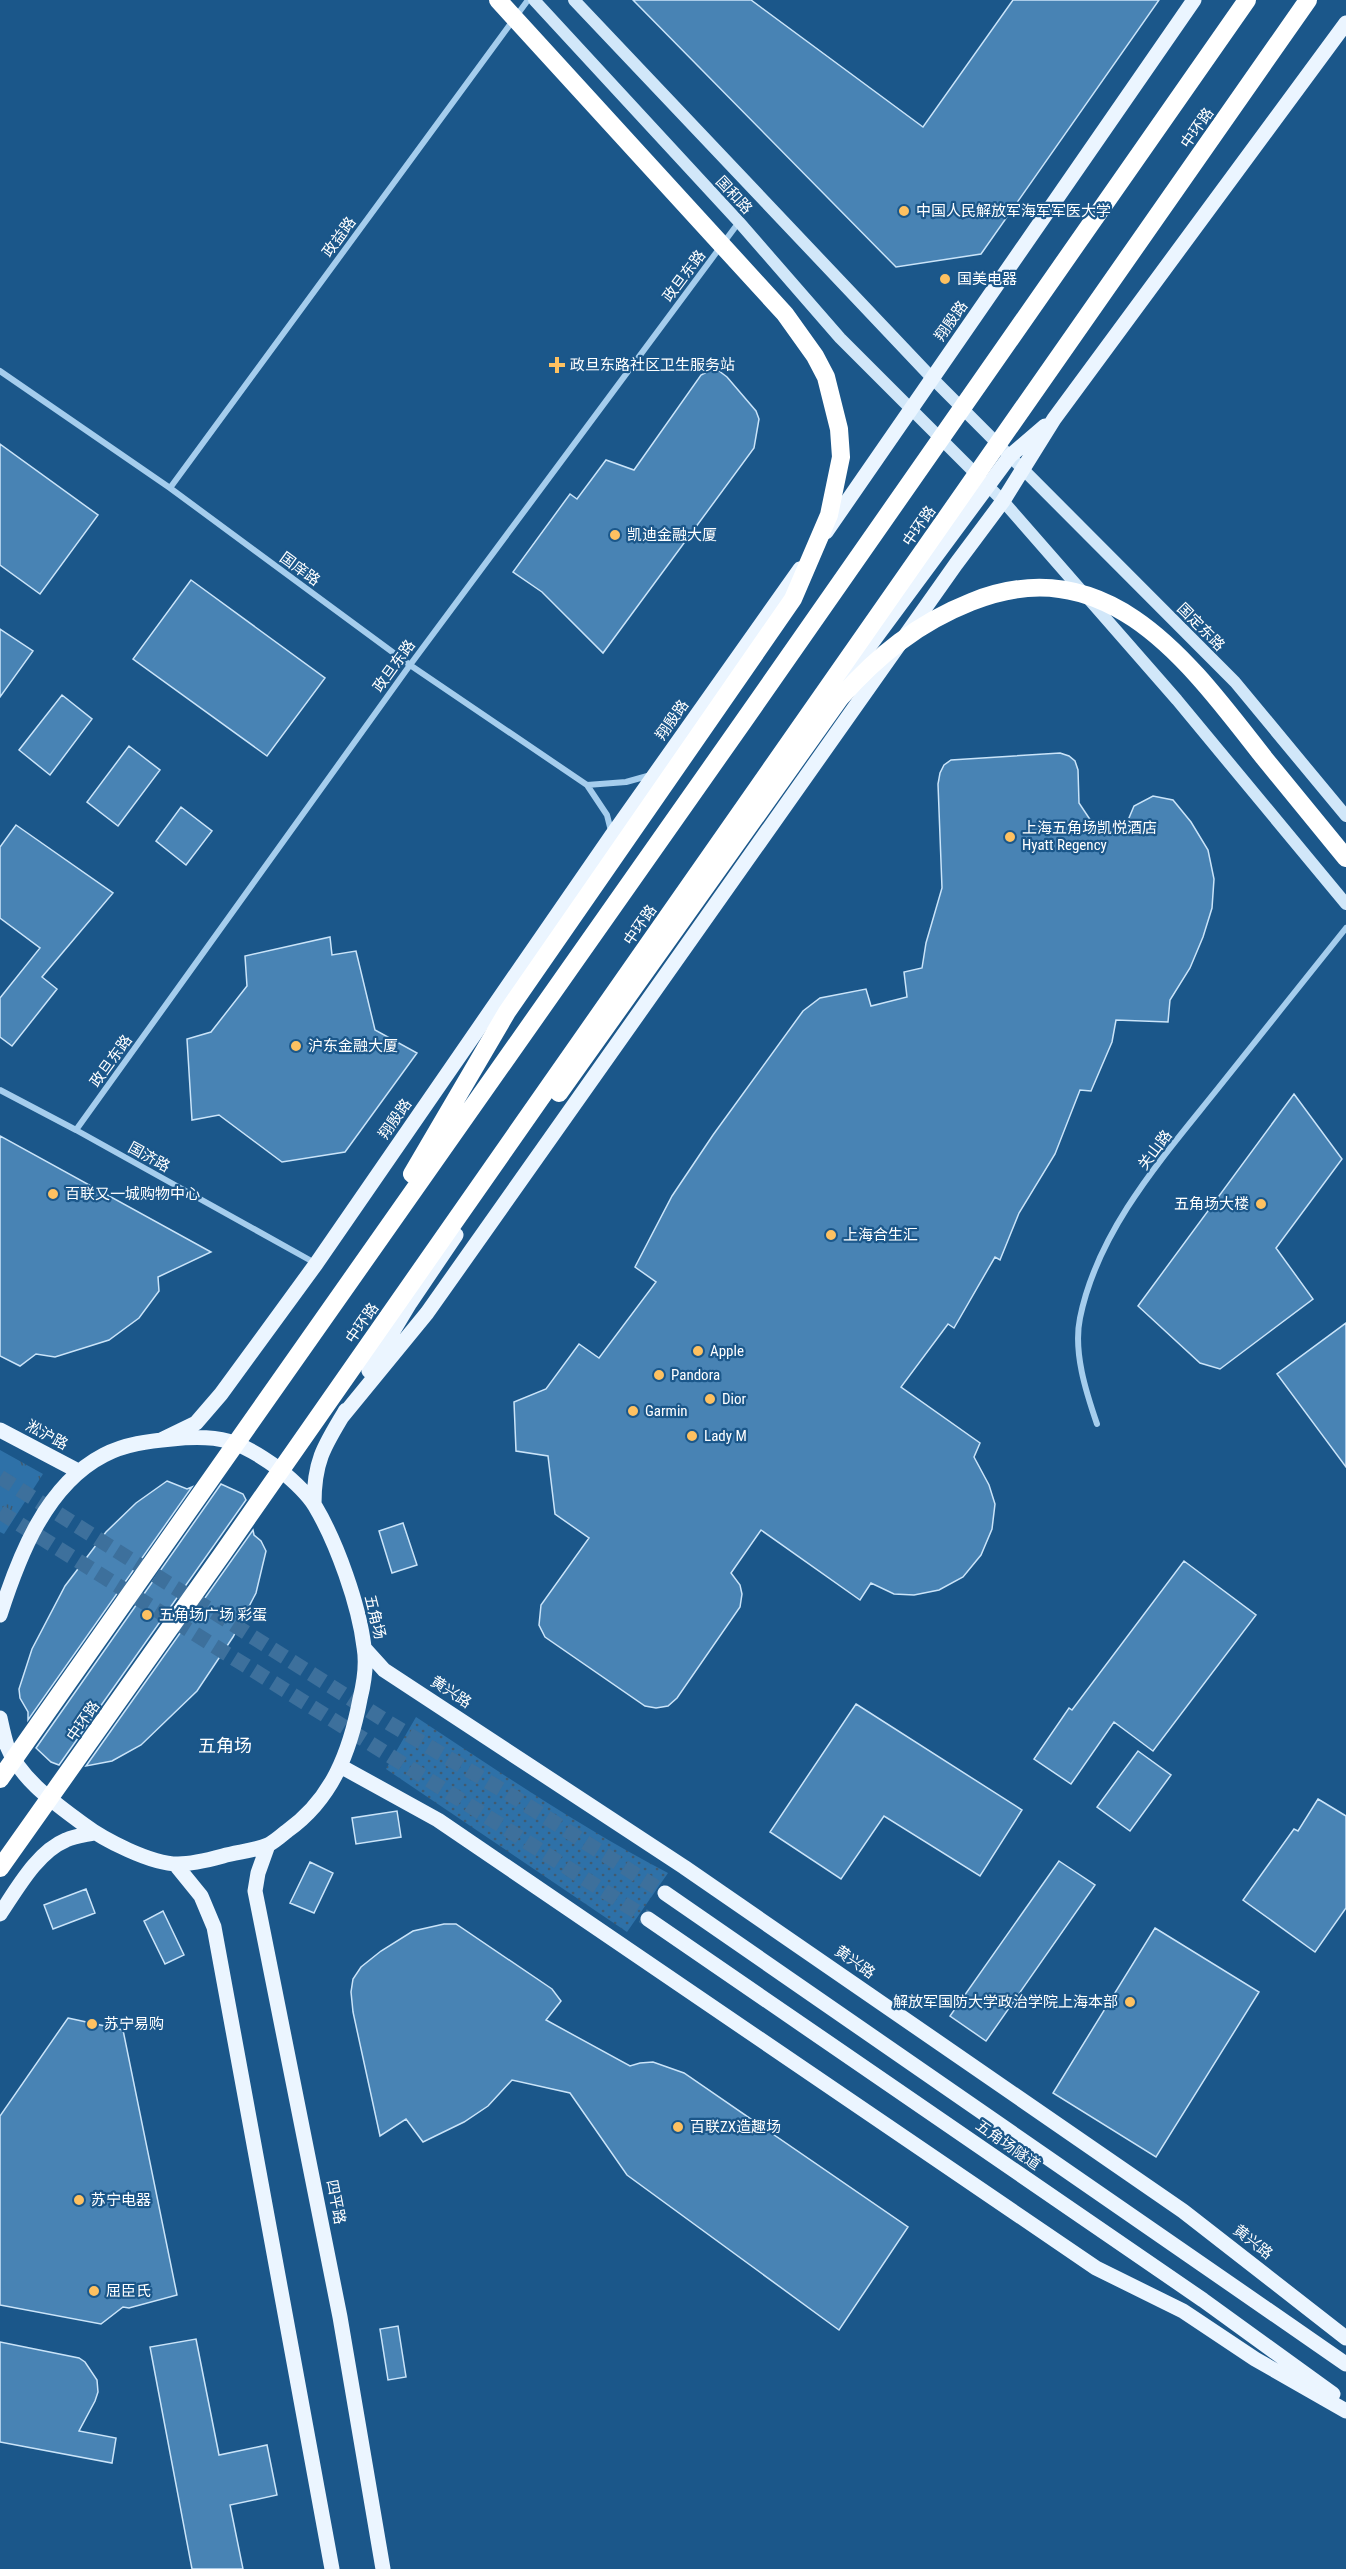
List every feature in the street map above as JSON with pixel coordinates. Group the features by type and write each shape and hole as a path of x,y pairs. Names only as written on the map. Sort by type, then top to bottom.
{"highway":[{"path":"349,1282 507,1012 794,599 829,515 841,457 840,429 826,377 815,356 785,314 498,0"},
{"path":"0,1779 1247,0"},
{"name":"中环路","path":"0,1869 1308,0"},
{"path":"392,1312 591,1051 840,698 867,667 892,646 921,625 951,609 1007,590 1036,588 1065,590 1091,597 1123,611 1154,633 1206,683 1346,858"}],"main road":[{"name":"翔殷路","path":"161,1440 196,1423 214,1404 316,1264 612,835 911,411 1194,0"},
{"path":"341,1418 427,1313 636,1013 1003,501 1054,419 1346,23"},
{"path":"314,1504 314,1477 320,1456 341,1418 410,1303 532,1120 770,782 987,486 1010,456 1054,419"},
{"name":"淞沪路","path":"0,1430 78,1471"},
{"name":"五角场","path":"0,1615 11,1581 33,1532 53,1499 78,1471 105,1454 133,1444 203,1436 225,1438 254,1452 280,1470 314,1504 345,1571 365,1649 364,1682 358,1711 342,1767 323,1797 298,1823 268,1845 200,1862 175,1864 133,1853 94,1833 53,1801 26,1775 8,1747 0,1718"},
{"name":"黄兴路","path":"365,1649 384,1670 684,1867 1183,2211 1346,2338"},
{"path":"342,1767 438,1820 1096,2268 1183,2312 1255,2359 1346,2411"},
{"path":"0,1914 26,1876 42,1858 65,1840 94,1833"},
{"name":"四平路","path":"268,1845 258,1873 255,1891 340,2317 382,2569"},
{"path":"175,1864 201,1896 214,1927 332,2569"},
{"name":"五角场隧道","path":"665,1893 1346,2364"},
{"name":"五角场隧道","path":"648,1919 1203,2301 1346,2403"}],"street":[{"name":"政益路","path":"170,488 528,0"},
{"name":"国和路","path":"534,0 740,222 840,338 1003,501 1177,700 1346,904"},
{"name":"国和路","path":"574,0 933,379 1010,456"},
{"name":"政旦东路","path":"76,1130 410,665 740,222"},
{"name":"国庠路","path":"0,371 170,488 410,665 586,785 607,815 612,835"},
{"name":"国定东路","path":"1010,456 1235,682 1346,816"},
{"path":"586,785 627,782 656,774"},
{"name":"关山路","path":"1096,1424 1080,1360 1079,1320 1094,1265 1126,1209 1169,1151 1346,927"},
{"name":"国济路","path":"0,1090 316,1264"}],"green space":[{"path":"0,1450 43,1474 4,1534 0,1532"},
{"path":"416,1717 571,1818 668,1873 627,1932 386,1769"}],"building":[{"name":"中国人民解放军海军军医大学","path":"633,0 751,0 923,127 1013,0 1159,0 981,254 896,267"},
{"name":"凯迪金融大厦","path":"709,371 719,371 727,377 756,411 759,419 754,448 603,653 542,592 513,572 570,494 577,499 606,460 634,470 701,375"},
{"path":"0,444 98,515 40,594 0,565"},
{"path":"191,580 325,678 267,756 133,659"},
{"path":"0,629 33,651 0,697"},
{"path":"62,695 92,719 50,775 19,750"},
{"path":"129,746 160,770 118,826 87,802"},
{"name":"上海合生汇","path":"1060,753 1075,761 1078,770 1079,803 1093,824 1126,825 1134,806 1153,796 1173,800 1191,822 1208,850 1214,879 1212,908 1190,968 1170,1000 1168,1022 1116,1020 1112,1042 1091,1091 1080,1090 1055,1154 1019,1213 1000,1260 995,1257 954,1328 948,1324 901,1387 980,1443 974,1457 989,1485 995,1504 992,1529 981,1555 963,1577 939,1590 914,1595 894,1594 871,1583 860,1600 761,1530 731,1573 740,1585 742,1594 740,1607 677,1698 668,1706 656,1708 645,1706 545,1637 539,1625 541,1605 589,1538 555,1514 548,1456 516,1451 514,1402 546,1389 579,1344 599,1358 656,1282 635,1267 672,1196 803,1011 820,998 866,989 871,1006 907,997 904,972 922,968 926,943 942,888 938,784 944,765 951,760"},
{"path":"181,807 212,831 186,865 156,841"},
{"path":"16,825 113,893 42,977 57,989 12,1046 0,1037 0,998 40,948 0,918 0,847"},
{"name":"沪东金融大厦","path":"330,937 332,955 356,951 375,1030 417,1053 345,1152 282,1162 219,1115 192,1120 187,1039 211,1032 247,986 245,956"},
{"name":"五角场大楼","path":"1294,1094 1342,1159 1276,1248 1313,1299 1220,1369 1200,1363 1138,1306"},
{"name":"百联又一城购物中心","path":"0,1136 211,1252 158,1277 159,1291 139,1318 109,1340 55,1357 36,1354 20,1366 0,1356"},
{"path":"1346,1323 1346,1467 1277,1374"},
{"path":"167,1481 187,1489 192,1487 28,1720 28,1712 20,1698 19,1689 32,1649 65,1586 106,1532 136,1503"},
{"path":"221,1484 243,1494 246,1500 59,1765 51,1762 36,1748"},
{"path":"403,1523 417,1565 392,1573 379,1531"},
{"path":"253,1530 266,1551 256,1593 233,1637 197,1691 141,1745 112,1761 86,1766"},
{"path":"1184,1561 1256,1615 1153,1751 1114,1722 1071,1784 1034,1759 1069,1708 1072,1710"},
{"path":"856,1704 1022,1810 980,1876 884,1816 841,1879 770,1832"},
{"path":"1138,1751 1171,1775 1130,1831 1097,1807"},
{"path":"1318,1799 1346,1816 1346,1908 1315,1952 1243,1900 1294,1829 1298,1831"},
{"path":"397,1811 401,1837 356,1844 352,1818"},
{"path":"1059,1861 1095,1885 986,2041 950,2016"},
{"path":"310,1862 333,1873 314,1913 290,1903"},
{"path":"86,1889 95,1913 53,1929 44,1905"},
{"path":"163,1911 184,1955 165,1964 144,1921"},
{"name":"百联ZX造趣场","path":"444,1924 456,1924 552,1989 561,2001 546,2020 630,2066 653,2062 684,2073 908,2227 839,2330 627,2175 570,2093 512,2080 488,2106 464,2122 423,2142 406,2119 380,2136 353,2012 351,1992 353,1979 361,1967 381,1951 413,1931"},
{"path":"1155,1928 1259,1992 1156,2157 1053,2093"},
{"name":"苏宁电器","path":"68,2018 123,2030 177,2295 129,2308 123,2307 101,2324 0,2305 0,2116"},
{"path":"398,2326 406,2377 388,2380 380,2329"},
{"path":"196,2339 219,2455 267,2445 277,2495 230,2505 243,2569 192,2569 150,2347"},
{"path":"0,2342 79,2358 85,2362 97,2380 98,2392 79,2431 116,2438 112,2463 0,2442"}],"tunnel":[{"path":"0,1477 389,1723 514,1797 665,1893"},
{"path":"0,1512 648,1919"}],"place":[{"name":"中国人民解放军海军军医大学","path":"904,211"},
{"name":"国美电器","path":"945,279"},
{"name":"政旦东路社区卫生服务站","path":"557,365"},
{"name":"凯迪金融大厦","path":"615,535"},
{"name":"上海五角场凯悦酒店 Hyatt Regency","path":"1010,837"},
{"name":"沪东金融大厦","path":"296,1046"},
{"name":"百联又一城购物中心","path":"53,1194"},
{"name":"五角场大楼","path":"1261,1204"},
{"name":"上海合生汇","path":"831,1235"},
{"name":"Apple","path":"698,1351"},
{"name":"Pandora","path":"659,1375"},
{"name":"Dior","path":"710,1399"},
{"name":"Garmin","path":"633,1411"},
{"name":"Lady M","path":"692,1436"},
{"name":"五角场广场 彩蛋","path":"147,1615"},
{"name":"解放军国防大学政治学院上海本部","path":"1130,2002"},
{"name":"苏宁易购","path":"92,2024"},
{"name":"百联ZX造趣场","path":"678,2127"},
{"name":"苏宁电器","path":"79,2200"},
{"name":"屈臣氏","path":"94,2291"}],"district":[{"name":"五角场","path":"225,1745"}]}
